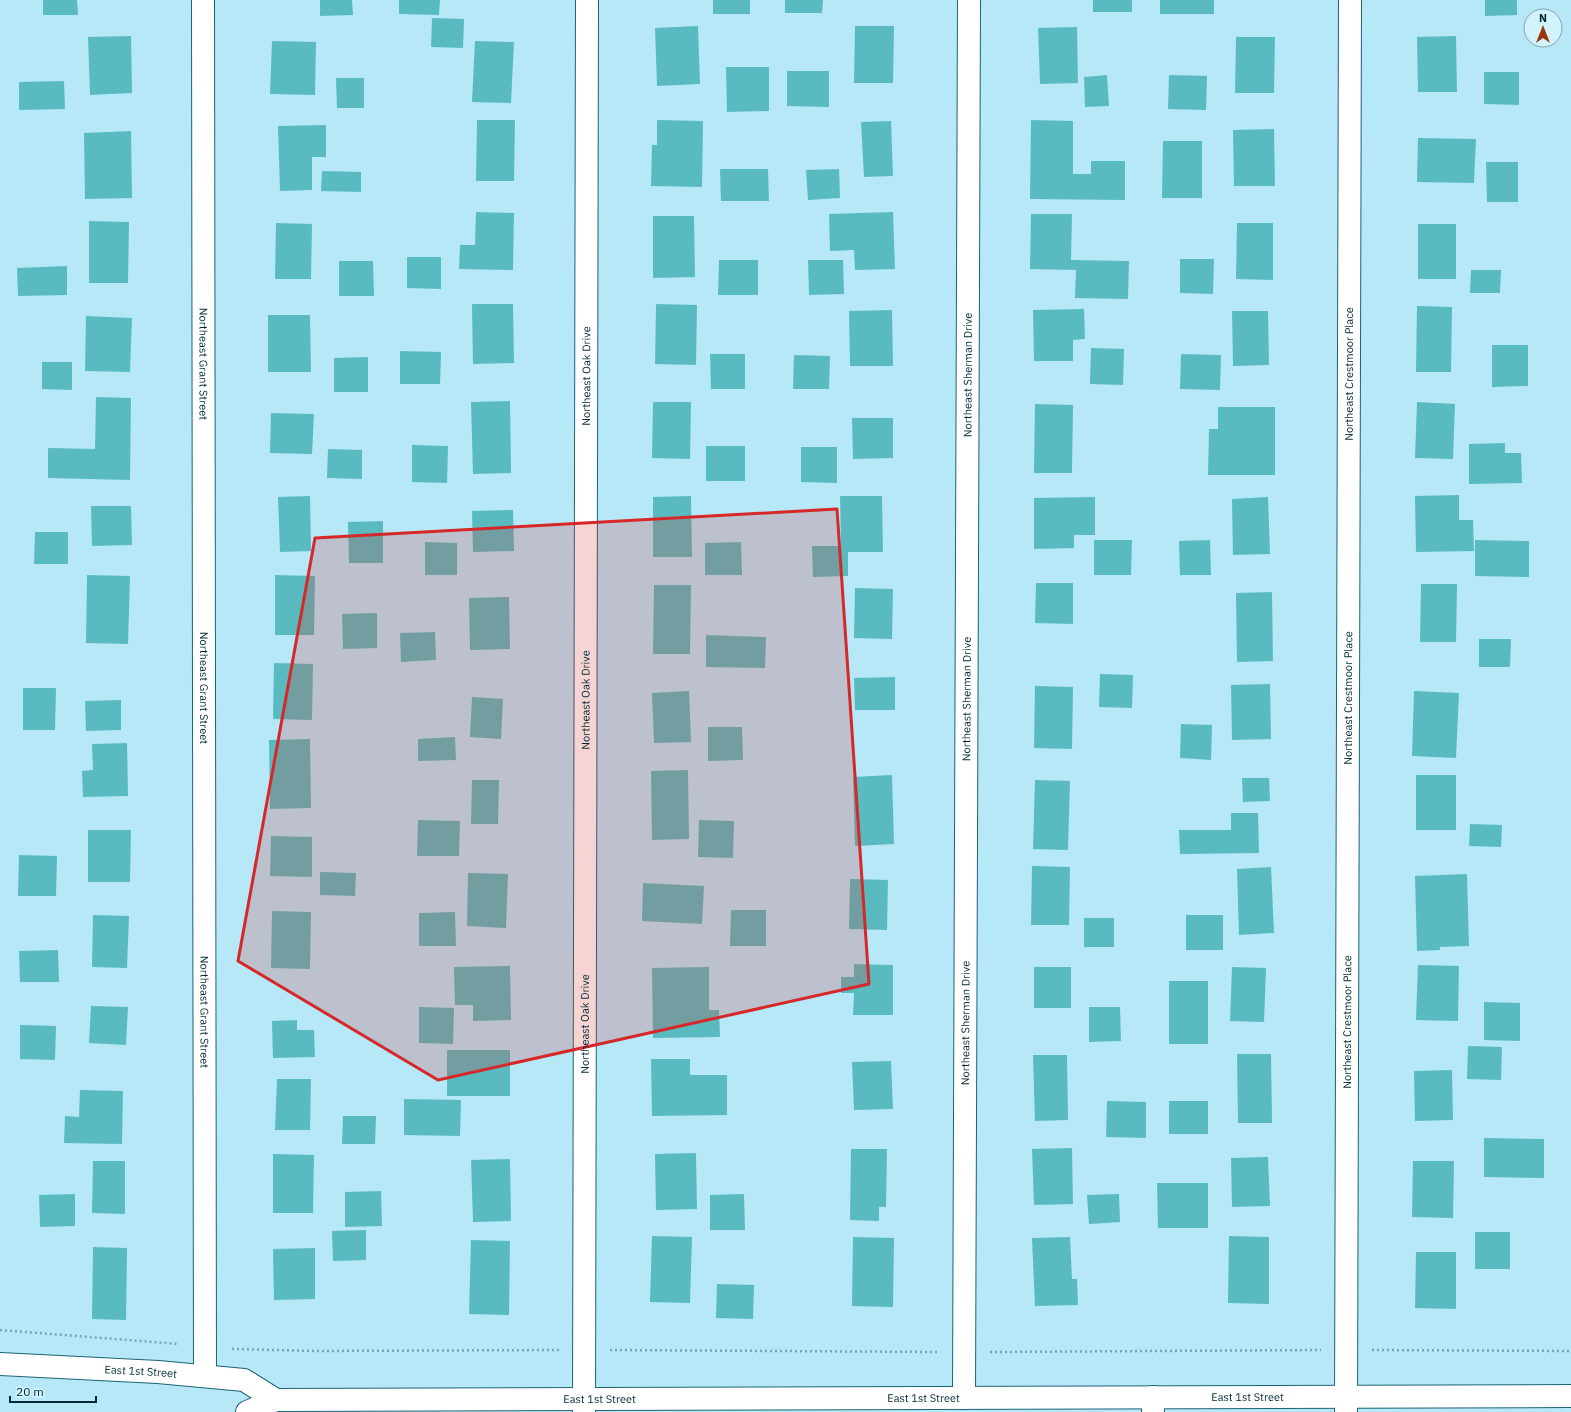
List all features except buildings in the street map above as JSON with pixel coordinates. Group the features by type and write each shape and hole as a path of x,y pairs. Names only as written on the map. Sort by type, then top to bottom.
{"street":[{"name":"Northeast Grant Street","path":"202,0 205,1376"},
{"name":"Northeast Oak Drive","path":"584,1406 587,0"},
{"name":"Northeast Sherman Drive","path":"964,1398 969,0"},
{"name":"Northeast Crestmoor Place","path":"1346,1404 1350,0"},
{"name":"East 1st Street","path":"0,1364 205,1376 244,1380 276,1406"},
{"name":"East 1st Street","path":"247,1412 276,1406 859,1405 964,1398 1153,1405 1346,1404 1571,1396"}],"path":[{"path":"0,1330 239,1350 964,1352 1346,1350 1571,1351"}],"highlighted area":[{"path":"837,509 869,984 438,1080 238,961 315,538"}]}
